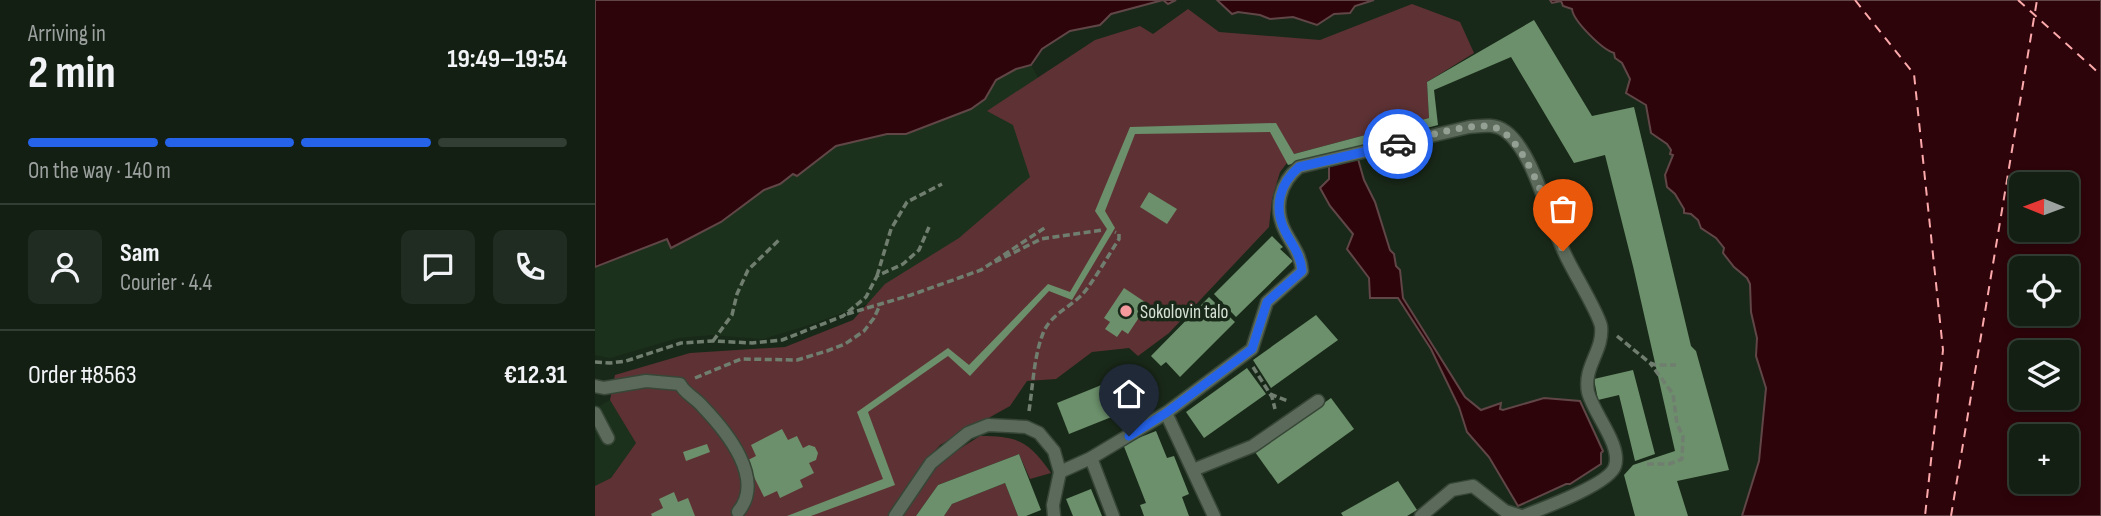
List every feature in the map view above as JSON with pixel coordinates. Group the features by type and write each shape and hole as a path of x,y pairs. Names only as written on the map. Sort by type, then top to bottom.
{"lane":[{"path":"1060,472 1091,458 1166,413 1252,349 1267,302 1302,271 1301,259 1283,229 1279,211 1280,191 1288,176 1299,167 1490,125 1503,130 1517,142 1563,251 1601,325 1599,344 1588,370 1587,383 1589,397 1613,446 1615,467 1611,473 1588,488 1522,516 1505,511 1473,486 1452,490 1421,516"},
{"path":"595,386 604,388 646,381 680,384 684,391 705,408 735,447 745,471 748,492 744,505 738,512"},
{"path":"1193,470 1253,446 1318,401"},
{"path":"595,413 608,438"},
{"path":"1166,413 1214,516"},
{"path":"895,516 931,463 968,433 988,425 1026,427 1039,433 1054,451 1060,472 1053,505 1054,516"},
{"path":"1091,458 1112,516"}],"path":[{"path":"843,316 866,297 877,276 891,229 907,202 942,184"},
{"path":"877,276 903,264 919,250 929,227"},
{"path":"981,270 1045,227"},
{"path":"595,362 626,361 681,343 752,343 782,340 843,316 981,270 1041,239 1103,230"},
{"path":"1026,427 1045,328 1055,315 1073,304 1086,289 1119,239 1119,234 1115,232"},
{"path":"713,341 731,314 748,270 780,239"},
{"path":"680,384 741,359 797,360 845,344 865,331 880,304"},
{"path":"1601,325 1650,363 1672,394 1677,424 1683,436 1682,459 1669,464 1647,464"},
{"path":"1245,354 1272,397 1278,429"},
{"path":"1650,363 1676,365"}],"shaded area":[{"path":"595,0 1163,0 1111,14 1100,25 1070,31 1042,49 1031,65 1016,69 996,80 985,99 971,109 906,134 887,134 836,146 797,176 793,174 780,184 764,190 721,222 671,248 667,239 595,267"},
{"path":"1217,0 1374,0 1355,6 1350,13 1334,14 1317,25 1293,17 1270,19 1238,12 1232,14"},
{"path":"1550,0 2101,0 2101,516 1742,516 1759,461 1766,388 1756,356 1757,338 1751,312 1750,284 1723,253 1724,248 1716,238 1701,228 1698,220 1691,214 1684,213 1675,194 1667,187 1665,175 1673,155 1670,154 1671,150 1667,144 1651,133 1646,105 1626,93 1630,79 1622,63 1615,58 1614,53 1589,34 1577,21 1572,9 1563,6 1561,1 1552,3"},
{"path":"1412,4 1460,22 1474,53 1427,82 1429,118 1294,154 1280,172 1272,199 1269,227 1169,333 1138,356 1129,348 1092,352 1056,379 1027,381 1010,406 940,445 925,462 889,516 595,516 595,486 611,478 636,443 610,400 615,375 690,353 785,347 853,320 885,284 959,238 1030,177 1013,125 987,111 1095,40 1140,26 1153,34 1188,9 1219,32 1320,40"},
{"path":"1031,65 1096,180 977,264 763,339 711,335 678,338 610,358 595,355 595,268 667,238 671,248 721,222 764,190 780,184 793,174 797,176 836,146 887,134 906,134 985,99 996,80 1016,69"},
{"path":"1358,159 1390,250 1394,254 1396,266 1400,270 1403,298 1465,397 1481,410 1501,403 1500,409 1503,410 1544,398 1580,401 1603,451 1601,464 1570,484 1518,506 1489,457 1467,432 1459,407 1431,349 1398,298 1370,298 1369,278 1347,249 1353,234 1330,206 1320,188 1329,179 1329,166"},
{"path":"610,400 636,443 611,478 595,486 595,409"},
{"path":"980,436 1004,437 1021,442 1036,454 1051,473 1030,479 1019,454 938,485 916,516 903,516 935,468"},
{"path":"1005,483 1018,516 944,516 952,504"}],"building":[{"path":"1534,20 1592,116 1634,107 1691,346 1696,351 1729,470 1677,481 1688,516 1635,516 1624,475 1633,465 1675,451 1605,155 1574,163 1511,57 1434,90 1438,125 1288,165 1270,132 1135,134 1105,211 1115,228 1072,300 1049,291 970,376 948,356 868,412 895,485 811,516 787,516 883,479 857,412 948,348 969,365 1048,284 1070,292 1107,229 1095,211 1130,127 1276,123 1294,154 1429,118 1427,82"},
{"path":"1149,192 1177,209 1167,224 1140,207"},
{"path":"1272,236 1283,247 1280,249 1293,261 1236,317 1214,294"},
{"name":"Sokolovin talo","path":"1124,288 1148,304 1128,334 1122,330 1117,337 1105,329 1110,322 1104,318"},
{"path":"1209,297 1235,322 1180,377 1166,362 1161,366 1151,356"},
{"path":"1316,315 1338,340 1271,388 1253,360"},
{"path":"1247,368 1266,394 1204,438 1186,412"},
{"path":"1633,370 1655,454 1635,461 1619,395 1598,400 1594,379"},
{"path":"1131,373 1144,404 1069,434 1057,403"},
{"path":"1331,398 1354,429 1278,484 1255,452"},
{"path":"782,429 788,440 797,436 803,448 809,445 815,447 818,453 816,460 809,463 814,473 800,480 803,487 780,498 777,491 764,497 746,461 756,456 751,445"},
{"path":"1156,431 1167,458 1174,456 1189,494 1182,497 1189,516 1144,516 1140,505 1146,503 1123,444"},
{"path":"707,444 710,452 686,461 683,452"},
{"path":"1019,454 1041,510 1018,516 1005,483 952,504 944,516 916,516 938,485"},
{"path":"1398,481 1417,510 1407,516 1343,516 1341,513"},
{"path":"1091,489 1102,516 1073,516 1066,499"},
{"path":"674,492 678,502 688,498 695,516 652,516 651,514 663,508 659,499"}],"ferry route":[{"path":"1855,0 1914,74 1943,350 1925,516"},
{"path":"2018,0 2101,75"},
{"path":"1951,516 2037,0"}],"way so far":[{"path":"1398,144 1469,127 1490,125 1503,130 1517,142 1527,161 1563,251"}],"place":[{"name":"Sokolovin talo","path":"1126,311"}],"route":[{"path":"1129,436 1166,413 1252,349 1267,302 1302,271 1301,259 1283,229 1279,211 1280,191 1288,176 1299,167 1398,144"}]}
